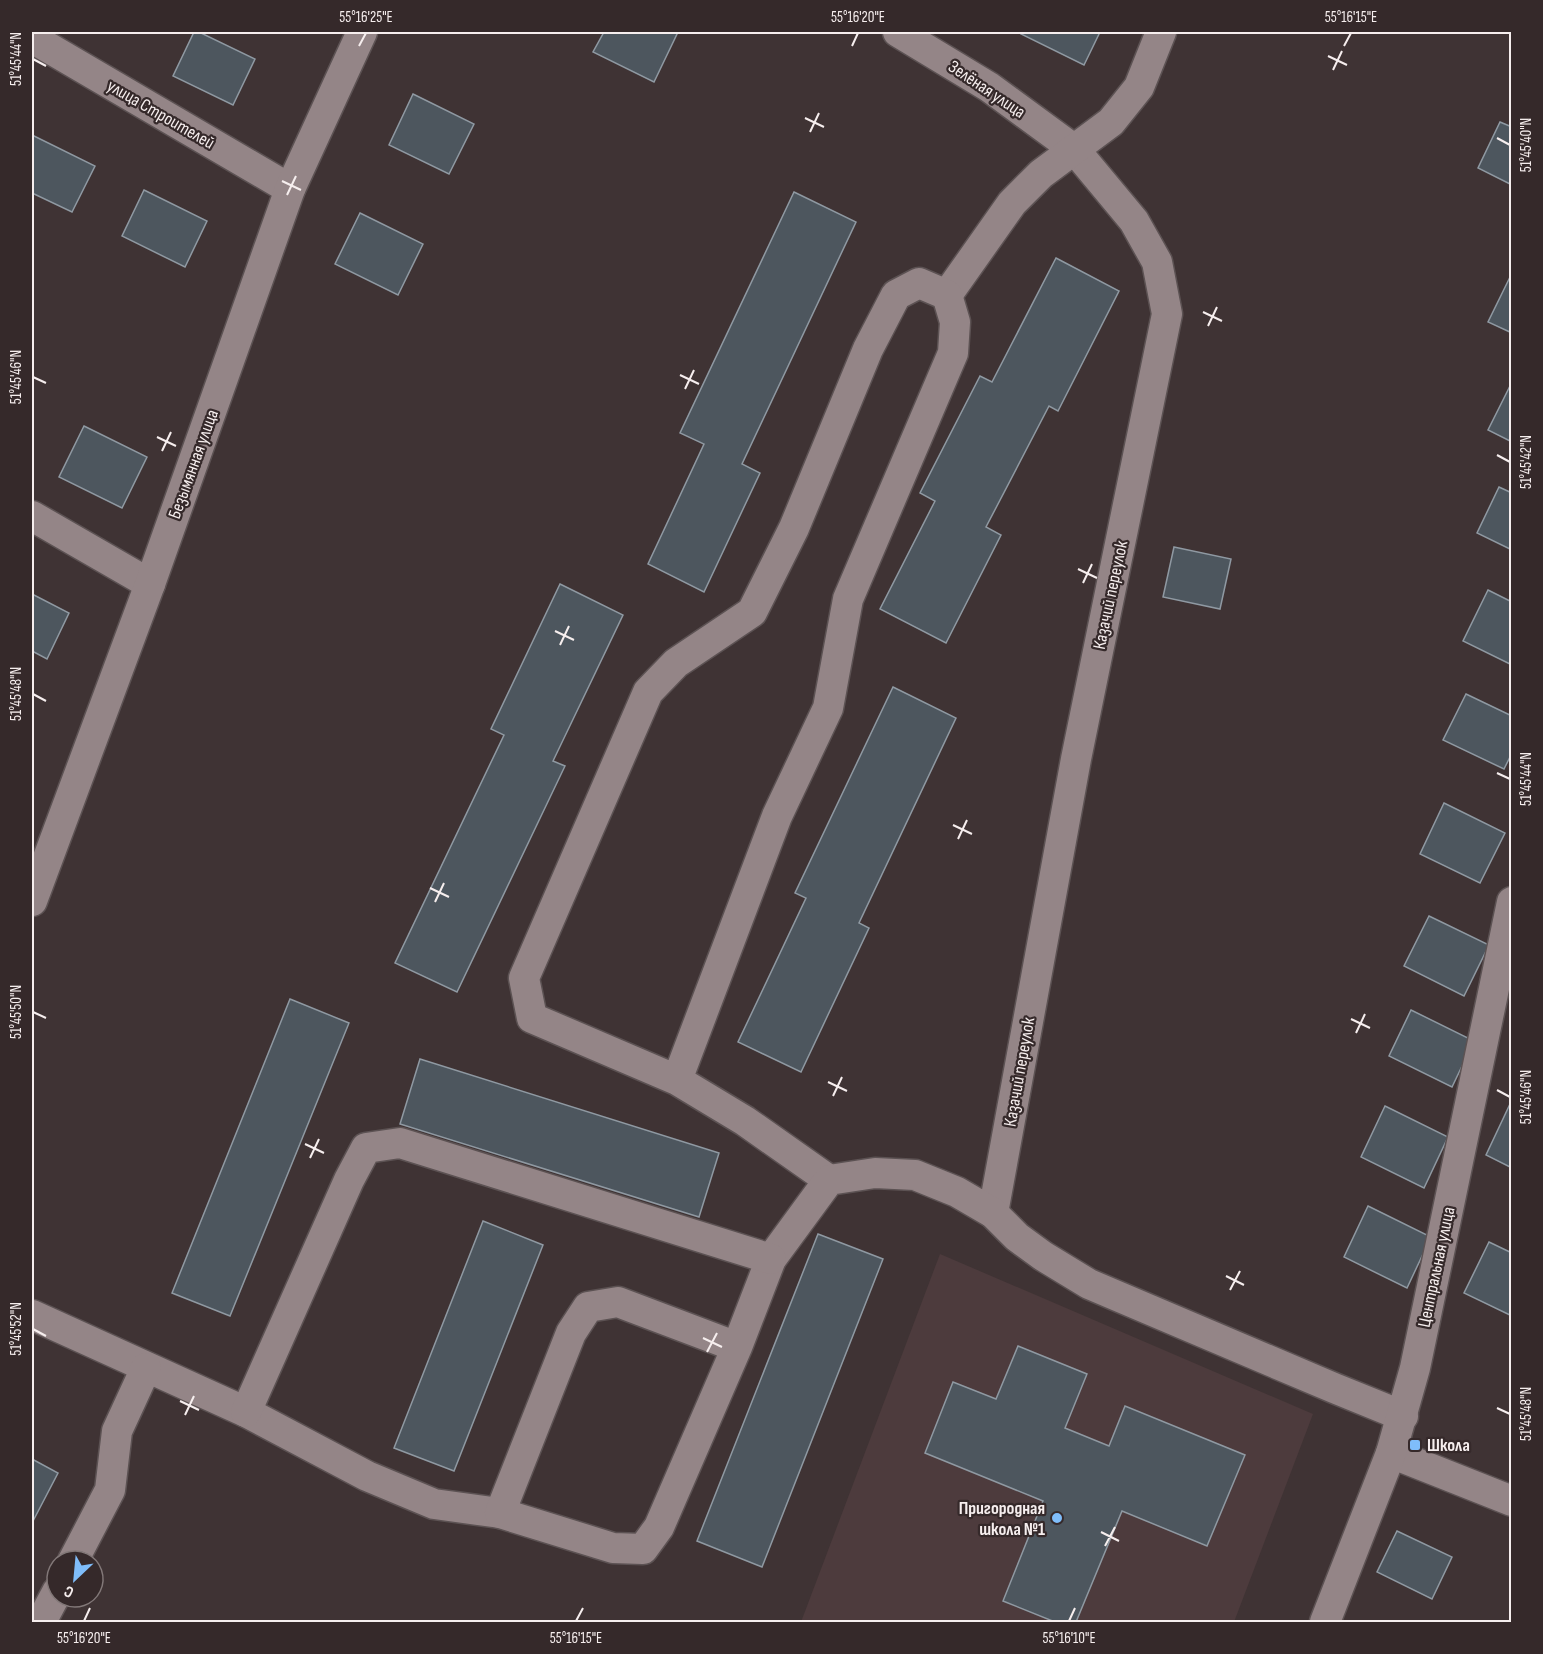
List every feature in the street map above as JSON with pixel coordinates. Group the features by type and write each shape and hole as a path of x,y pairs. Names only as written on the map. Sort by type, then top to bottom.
{"street":[{"name":"Безымянная улица","path":"32,901 150,584 290,189 362,32"},
{"name":"Зелёная улица","path":"898,32 989,87 1075,150"},
{"path":"947,295 1012,202 1041,174 1111,122 1139,87 1161,32"},
{"name":"улица Строителей","path":"32,38 290,189"},
{"name":"Казачий переулок","path":"993,1213 1074,770 1167,314 1157,262 1134,221 1075,150"},
{"path":"947,295 919,283 896,295 868,349 794,528 752,612 676,663 648,692 524,978 532,1018 678,1080 745,1121 829,1180 875,1173 915,1175 957,1192 993,1213 1017,1237 1089,1284 1403,1416"},
{"path":"678,1080 777,816 828,708 848,599 953,353 955,322 947,295"},
{"path":"32,516 150,584"},
{"name":"Центральная улица","path":"1325,1623 1391,1453 1403,1416 1512,902"},
{"path":"246,1412 349,1180 366,1148 400,1143 771,1259"},
{"path":"32,1315 246,1412 367,1476 434,1504 500,1512 613,1548 643,1550 658,1527 737,1347 771,1259 829,1180"},
{"path":"500,1512 572,1332 588,1307 618,1302 737,1347"},
{"path":"79,1549 110,1490 117,1431 146,1368"},
{"path":"1391,1453 1512,1501"},
{"path":"41,1623 48,1609"}],"shaded area":[{"name":"Пригородная школа №1","path":"940,1254 1313,1414 1234,1622 801,1622"}],"building":[{"path":"194,32 199,32 255,59 233,105 173,76"},
{"path":"604,32 678,32 654,82 593,52"},
{"path":"1022,32 1100,32 1084,65 1021,34"},
{"path":"413,94 474,124 449,174 389,145"},
{"path":"1500,122 1512,127 1512,185 1478,168"},
{"path":"32,135 95,166 72,212 32,193"},
{"path":"144,190 207,221 185,267 122,236"},
{"path":"794,192 856,222 742,464 760,473 704,592 648,564 704,444 680,433"},
{"path":"360,213 423,244 398,295 335,264"},
{"path":"1056,258 1119,291 1058,411 1049,406 986,527 1001,535 946,643 880,609 935,501 920,493 980,376 992,382"},
{"path":"1512,273 1512,333 1488,322"},
{"path":"1512,385 1512,442 1488,430"},
{"path":"84,426 147,457 122,508 59,477"},
{"path":"1499,487 1512,493 1512,550 1477,533"},
{"path":"1174,547 1231,559 1220,609 1163,597"},
{"path":"560,584 623,615 553,761 565,766 457,992 395,963 504,735 491,729"},
{"path":"1488,590 1512,602 1512,665 1463,641"},
{"path":"32,594 69,613 47,659 32,651"},
{"path":"893,687 956,718 859,923 869,928 801,1072 738,1042 806,898 795,893"},
{"path":"1466,694 1512,716 1512,753 1504,769 1443,740"},
{"path":"1444,803 1505,833 1480,883 1420,854"},
{"path":"1429,916 1489,945 1464,996 1404,966"},
{"path":"290,999 349,1023 230,1316 172,1293"},
{"path":"1411,1010 1474,1041 1452,1087 1389,1056"},
{"path":"420,1059 719,1153 699,1217 400,1124"},
{"path":"1510,1104 1512,1105 1512,1168 1486,1155"},
{"path":"1385,1106 1448,1137 1424,1188 1361,1157"},
{"path":"1368,1206 1431,1237 1407,1288 1344,1257"},
{"path":"483,1221 543,1245 454,1471 394,1448"},
{"path":"818,1234 883,1259 762,1567 697,1541"},
{"path":"1489,1242 1512,1253 1512,1316 1464,1293"},
{"path":"1018,1346 1087,1374 1065,1428 1109,1446 1125,1406 1245,1455 1207,1546 1122,1511 1076,1622 1055,1622 1003,1601 1043,1501 925,1453 953,1382 996,1399"},
{"path":"32,1459 58,1473 32,1523"},
{"path":"1397,1531 1452,1557 1432,1599 1377,1572"}],"place":[{"name":"Школа","path":"1415,1445"},
{"name":"Пригородная школа №1","path":"1057,1518"}]}
